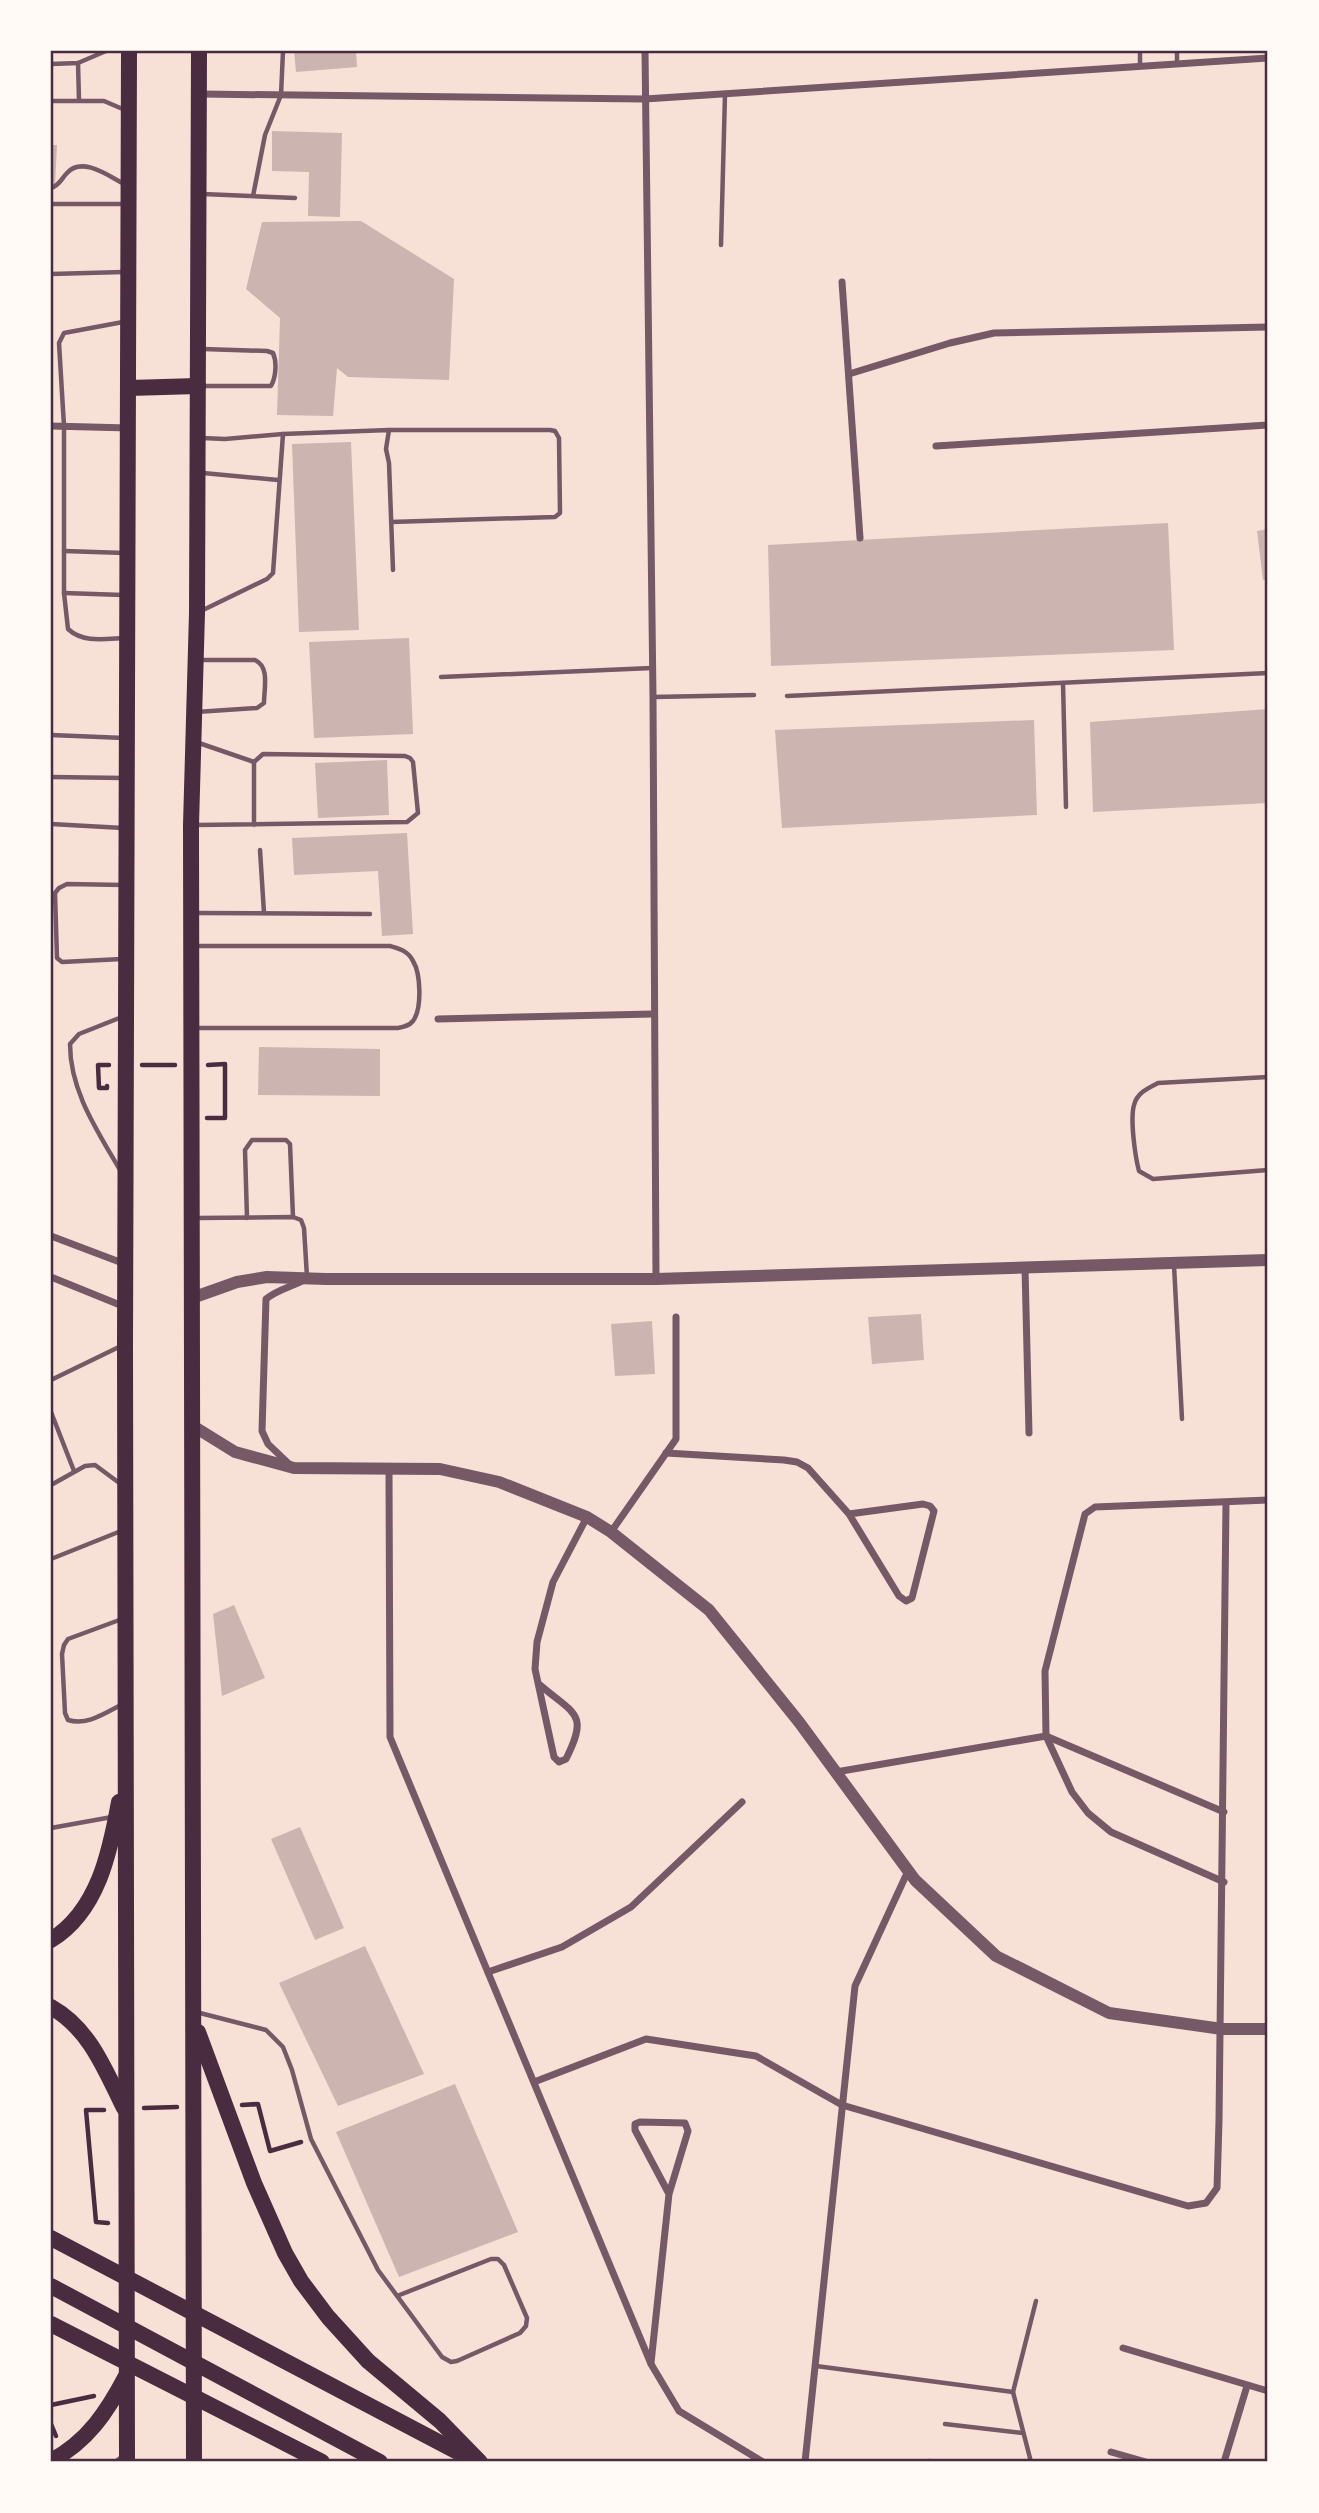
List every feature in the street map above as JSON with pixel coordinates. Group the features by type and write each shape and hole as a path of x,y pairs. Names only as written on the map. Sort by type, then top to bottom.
{"highway":[{"path":"123,2459 127,2374 125,1264 130,428 129,51"},
{"path":"196,2462 191,825 197,613 200,51"},
{"path":"130,388 198,386"},
{"path":"52,1937 72,1923 90,1898 103,1867 126,1762"},
{"path":"51,2007 72,2021 86,2036 126,2112"},
{"path":"194,2017 254,2183 285,2253 301,2281 315,2301 368,2361 440,2421 479,2462"},
{"path":"51,2238 479,2462"},
{"path":"51,2286 380,2462"},
{"path":"51,2324 322,2462"},
{"path":"51,2461 64,2454 95,2428 127,2374"}],"street":[{"path":"645,51 653,697 656,1279"},
{"path":"200,94 645,99 1268,58"},
{"path":"842,282 860,538"},
{"path":"849,374 950,343 994,333 1268,327"},
{"path":"936,446 1268,425"},
{"path":"51,426 130,428"},
{"path":"438,1019 653,1014"},
{"path":"51,1236 125,1264"},
{"path":"192,1297 237,1282 267,1277 656,1279 1268,1261"},
{"path":"1025,1268 1029,1433"},
{"path":"51,1277 126,1308"},
{"path":"294,1468 268,1444 262,1431 266,1299 276,1291 291,1288 307,1279"},
{"path":"611,1532 676,1439 676,1317"},
{"path":"192,1426 235,1452 294,1468 440,1469 499,1482 587,1517 611,1532 709,1610 915,1880 996,1956 1109,2013 1222,2029 1268,2029"},
{"path":"666,1453 797,1462 808,1468 849,1514 899,1596 906,1601 912,1598 934,1511 923,1504 849,1514"},
{"path":"389,1470 390,1737 651,2364 679,2411 763,2462"},
{"path":"1224,1882 1111,1832 1088,1814 1072,1792 1046,1736 1045,1671 1085,1514 1095,1507 1268,1500"},
{"path":"534,2081 646,2039 756,2056 842,2105 1188,2206 1206,2203 1217,2188 1222,2029 1226,1503"},
{"path":"540,1685 573,1713 579,1723 578,1735 566,1759 559,1762 554,1757 535,1669 540,1628 553,1582 587,1517"},
{"path":"835,1772 1046,1736 1224,1812"},
{"path":"488,1972 562,1947 631,1907 742,1802"},
{"path":"805,2462 855,1986 908,1871"},
{"path":"651,2364 669,2194 688,2131 685,2123 635,2124 635,2130 669,2194"},
{"path":"1123,2348 1268,2391"},
{"path":"1224,2462 1247,2386"},
{"path":"1111,2452 1146,2462"}],"lane":[{"path":"51,64 78,64 106,51"},
{"path":"253,196 265,135 281,94 283,51"},
{"path":"1140,51 1140,66"},
{"path":"1177,51 1177,63"},
{"path":"78,64 79,100"},
{"path":"721,245 725,94"},
{"path":"51,101 104,101 129,113"},
{"path":"51,188 76,166 90,167 129,195"},
{"path":"199,194 295,198"},
{"path":"51,204 129,195"},
{"path":"51,274 129,272"},
{"path":"129,322 64,333 59,343 64,426 64,593 68,629 76,636 92,639 129,638"},
{"path":"198,349 267,351 273,353 276,359 274,382 271,386 198,386"},
{"path":"198,438 225,439 388,430 550,429 555,431 559,438 559,513 555,517 391,522"},
{"path":"388,430 386,449 389,463 393,570"},
{"path":"197,613 267,579 273,573 283,434"},
{"path":"198,472 278,480"},
{"path":"64,551 129,553"},
{"path":"64,593 129,595"},
{"path":"194,712 257,708 264,703 265,668 255,660 195,659"},
{"path":"441,677 652,668"},
{"path":"787,696 1268,673"},
{"path":"1063,683 1066,807"},
{"path":"653,697 754,695"},
{"path":"51,735 128,738"},
{"path":"193,742 254,762"},
{"path":"191,825 254,825 407,822 418,813 413,762 405,756 263,754 254,762 254,825"},
{"path":"51,777 128,778"},
{"path":"51,824 127,828"},
{"path":"260,850 264,913"},
{"path":"127,885 67,884 59,887 55,893 57,958 62,962 127,959"},
{"path":"191,913 370,914"},
{"path":"191,946 390,946 404,950 413,959 418,971 418,1007 414,1019 406,1027 192,1028"},
{"path":"126,1180 85,1109 70,1058 70,1044 79,1034 127,1015"},
{"path":"1268,1077 1158,1083 1144,1089 1134,1103 1135,1154 1139,1171 1153,1179 1268,1170"},
{"path":"247,1218 245,1150 252,1140 286,1140 290,1144 293,1217"},
{"path":"192,1218 293,1217 301,1220 304,1228 307,1279"},
{"path":"1174,1264 1182,1419"},
{"path":"51,1380 125,1344"},
{"path":"51,1412 74,1471"},
{"path":"51,1485 85,1466 95,1465 126,1488"},
{"path":"51,1559 125,1529"},
{"path":"126,1617 68,1639 62,1654 65,1713 68,1720 77,1723 95,1718 126,1703"},
{"path":"51,1828 116,1817"},
{"path":"194,2017 266,2030 283,2047 292,2070 310,2139 378,2270 397,2296 442,2357 451,2362 457,2361 520,2333 526,2326 527,2319 504,2265 498,2259 491,2259 397,2296"},
{"path":"1031,2462 1013,2392 1036,2301"},
{"path":"815,2366 1013,2392"},
{"path":"945,2424 1023,2433"},
{"path":"929,2460 936,2462"}],"path":[{"path":"107,1052 107,1088 99,1088 98,1065 111,1065"},
{"path":"136,1065 187,1065"},
{"path":"200,1065 225,1065 225,1118"},
{"path":"258,2104 270,2151 310,2139"},
{"path":"86,2110 96,2222 126,2226"},
{"path":"51,2405 118,2391"}],"building":[{"path":"294,51 356,51 357,67 296,72"},
{"path":"272,131 342,133 340,217 308,216 309,172 272,171"},
{"path":"51,145 57,145 55,185 51,185"},
{"path":"361,221 454,279 449,380 348,377 337,368 333,416 277,415 280,318 246,289 262,222"},
{"path":"351,442 359,630 299,632 292,444"},
{"path":"1168,523 1174,650 771,666 768,545"},
{"path":"1268,529 1268,580 1263,580 1257,531"},
{"path":"409,638 413,734 314,738 309,642"},
{"path":"1268,709 1268,803 1093,812 1090,722"},
{"path":"1034,720 1037,815 782,828 775,730"},
{"path":"387,760 389,815 318,818 315,763"},
{"path":"407,833 413,934 382,936 378,871 294,875 292,838"},
{"path":"259,1047 380,1049 380,1096 258,1095"},
{"path":"921,1314 924,1360 872,1364 868,1317"},
{"path":"652,1321 655,1374 615,1376 611,1324"},
{"path":"234,1605 265,1678 222,1696 213,1614"},
{"path":"300,1827 344,1928 315,1940 271,1839"},
{"path":"365,1946 424,2074 338,2106 279,1983"},
{"path":"455,2084 518,2232 399,2277 336,2132"}]}
